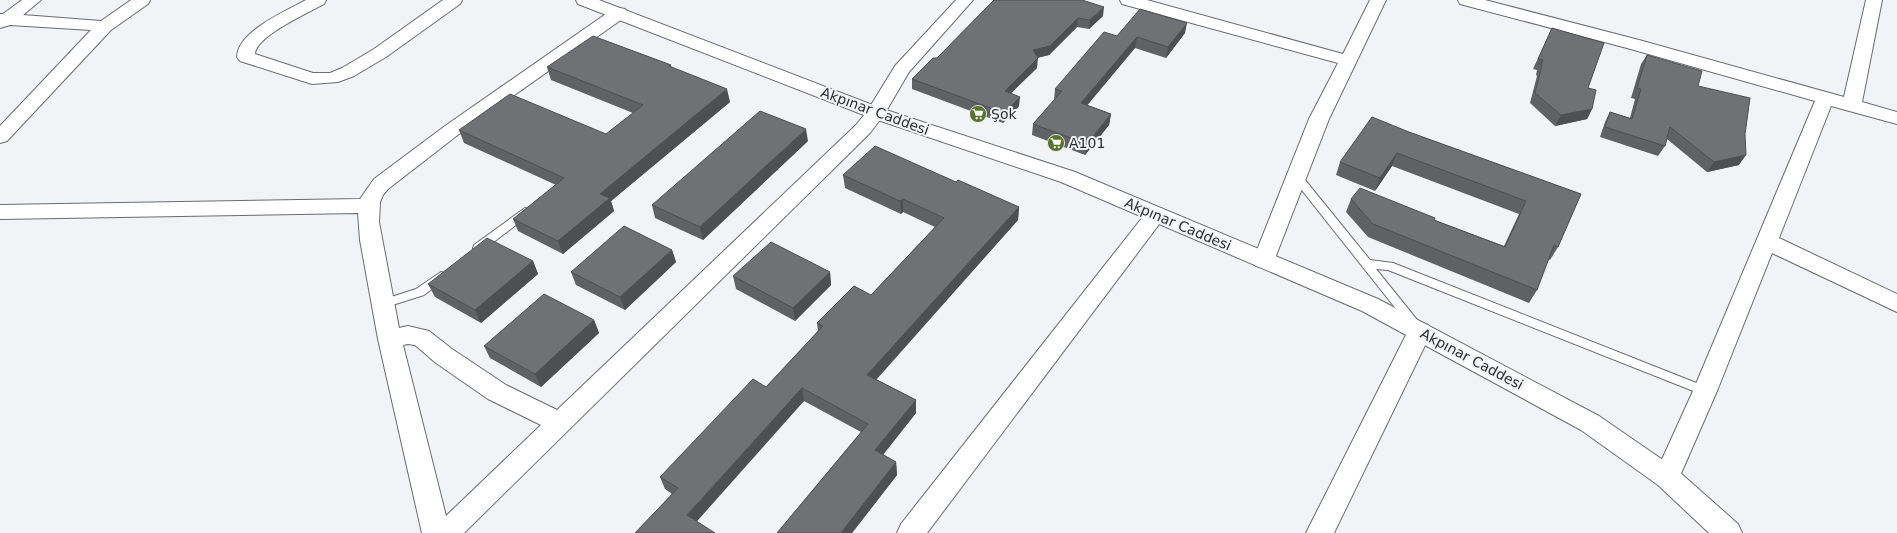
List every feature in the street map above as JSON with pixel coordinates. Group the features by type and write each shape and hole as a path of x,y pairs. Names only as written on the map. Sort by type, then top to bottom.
{"street":[{"path":"2,22 33,0"},
{"path":"0,137 105,26 142,0"},
{"path":"318,0 260,35 246,50 246,57 312,79 332,78 348,72 380,53 454,0"},
{"name":"Akpınar Caddesi","path":"584,0 876,113 1068,177 1370,305 1590,424 1667,477 1728,533"},
{"path":"446,533 864,129 876,113 901,70 965,0"},
{"path":"1128,0 1349,61"},
{"path":"1264,260 1319,120 1378,0"},
{"path":"1466,0 1633,44 1897,118"},
{"path":"1852,105 1874,0"},
{"path":"436,533 420,456 390,339 383,304 369,223 369,206 372,194 381,184 452,130 619,13"},
{"path":"2,22 105,26"},
{"path":"1667,477 1705,391 1826,98"},
{"path":"0,212 369,206"},
{"path":"911,533 1156,214"},
{"path":"1766,241 1897,304"},
{"path":"1320,533 1420,331"},
{"path":"390,339 408,335 421,337 444,356 497,392 560,423"}],"lane":[{"path":"1297,177 1420,331"},
{"path":"470,254 532,207"},
{"path":"1367,264 1389,266 1705,391"},
{"path":"383,304 420,292 451,268"}],"building":[{"path":"994,0 1082,0 1104,7 1090,20 1078,18 1050,46 1033,50 1038,58 1005,91 1020,97 1004,113 912,79 933,58 937,58"},
{"path":"1140,9 1187,23 1168,47 1137,37 1081,103 1111,114 1087,144 1033,124 1062,91 1055,89 1104,32 1117,36"},
{"path":"1552,28 1604,43 1588,88 1596,90 1592,109 1561,115 1535,93 1543,60 1538,59"},
{"path":"593,36 671,65 669,66 727,89 600,194 610,198 558,241 513,219 564,178 459,130 510,94 606,134 643,105 547,67"},
{"path":"1647,55 1702,71 1698,86 1750,98 1745,134 1746,155 1714,162 1670,127 1665,146 1605,127 1610,112 1632,119 1641,89 1637,88"},
{"path":"760,111 806,129 700,227 652,205"},
{"path":"1372,117 1409,132 1581,194 1558,247 1554,245 1537,290 1373,224 1351,199 1360,188 1435,218 1434,220 1505,247 1526,201 1397,153 1380,178 1340,162"},
{"path":"875,146 956,182 958,180 1019,207 867,375 916,400 875,450 896,462 841,533 777,533 868,424 802,388 687,515 715,533 635,533 678,488 660,477 753,379 766,387 823,326 817,323 854,286 871,295 944,218 903,199 900,201 843,175"},
{"path":"624,226 672,250 620,297 571,272"},
{"path":"487,238 533,261 475,310 428,284"},
{"path":"771,242 830,272 793,308 733,276"},
{"path":"544,294 594,320 535,374 484,346"}],"place":[{"name":"Şok","path":"978,114"},
{"name":"A101","path":"1056,143"}]}
